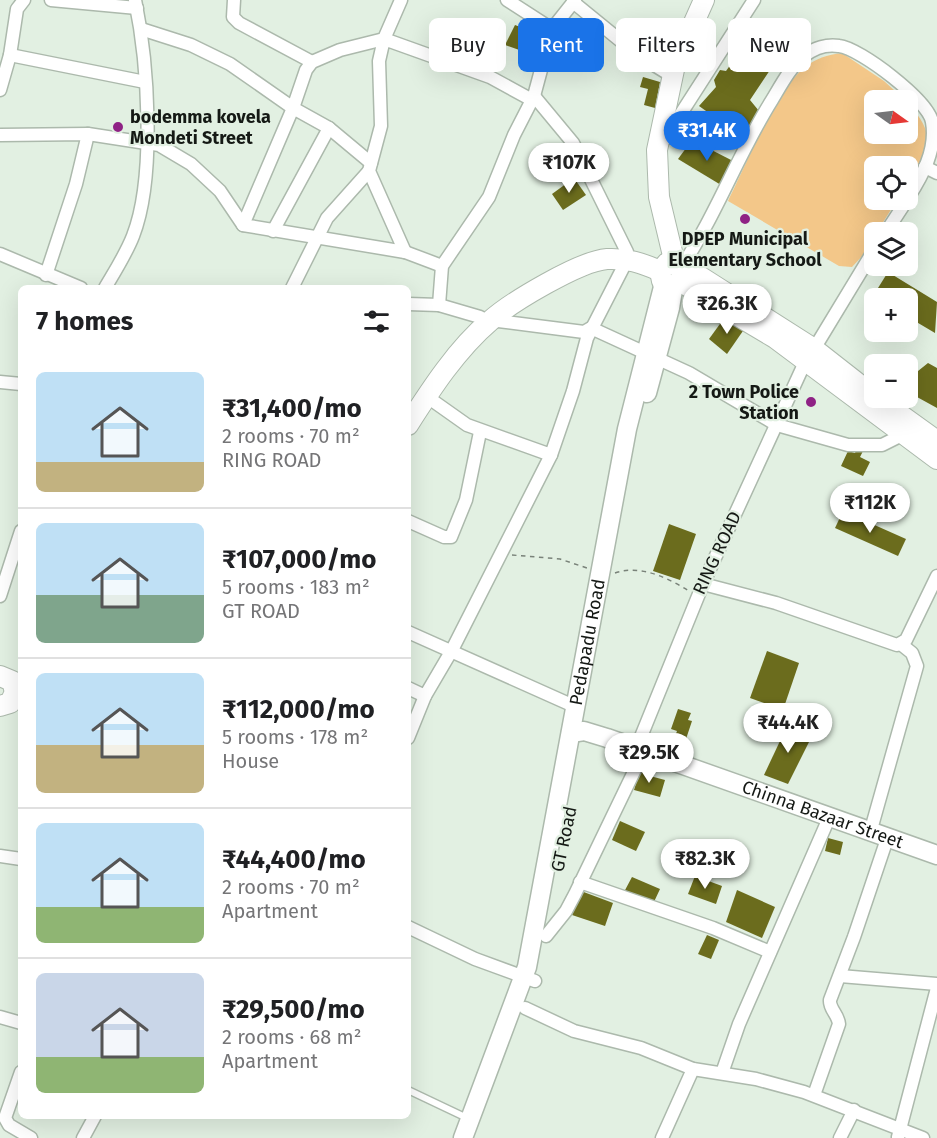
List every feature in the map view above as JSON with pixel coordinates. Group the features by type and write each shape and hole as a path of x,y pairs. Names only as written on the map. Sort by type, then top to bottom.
{"main road":[{"path":"651,356 672,272 659,197 657,150 672,76 704,0"},
{"path":"413,409 456,341 485,319 499,303 562,265 600,252 627,256 672,272 693,272 810,355 864,389"},
{"path":"810,355 902,435 937,459"},
{"name":"Pedapadu Road","path":"463,1138 530,979 578,732 576,707 608,573 627,429 651,356"},
{"path":"891,408 937,441"},
{"name":"GT Road","path":"475,1138 525,1008 530,979 546,936 578,732 608,573"},
{"name":"Chinna Bazaar Street","path":"578,732 937,855"}],"street":[{"path":"0,90 10,56 17,9 24,0"},
{"path":"51,0 136,4 141,29 147,142 142,201 134,234 107,285"},
{"path":"234,0 233,17 239,23 312,62"},
{"path":"294,285 335,207 370,167 381,126 379,61 384,39 401,0"},
{"path":"507,0 536,18"},
{"path":"657,150 754,0"},
{"path":"560,18 574,1 638,55 672,76"},
{"path":"141,29 191,45 230,64 293,108 329,128 370,167 405,252"},
{"path":"243,225 293,108 303,77 312,62 340,50 384,39 490,78 533,98 573,143 627,256 591,328 551,455 452,650 425,696 411,731"},
{"path":"672,272 699,237 755,128 783,82 804,56 820,47 840,46 855,51 887,73 923,106 932,120 932,152 918,179"},
{"path":"10,56 145,82"},
{"path":"439,305 442,266 489,197 514,135 533,98 540,72"},
{"path":"273,231 329,128"},
{"path":"0,135 88,134 147,142 172,150 190,164 220,191 243,225 405,252 442,266"},
{"path":"46,275 76,184 88,134"},
{"path":"925,166 937,173"},
{"path":"0,254 73,285"},
{"name":"RING ROAD","path":"546,936 566,911 580,882 639,751 702,584 810,355 864,266"},
{"path":"411,304 439,305 485,319 584,332 591,328"},
{"path":"591,328 689,373 777,425 848,445 882,445 902,435"},
{"path":"0,382 18,384"},
{"path":"413,409 467,425 480,432 551,455"},
{"path":"411,522 444,537 451,537 466,500 480,432"},
{"path":"0,596 18,540"},
{"path":"902,645 937,576"},
{"path":"702,584 776,603 902,645 916,659 916,675 901,716 878,836 830,1006 839,1024 813,1095"},
{"path":"411,633 576,707"},
{"path":"411,689 425,696"},
{"path":"722,1073 739,1024 829,818"},
{"path":"0,856 18,859"},
{"path":"580,882 713,928 770,952"},
{"path":"411,928 475,959 530,979"},
{"path":"840,976 937,986 898,1134"},
{"path":"525,1008 574,1031 641,1048 693,1069 756,1078 813,1095 854,1110 898,1134 923,1138"},
{"path":"0,1017 18,1022"},
{"path":"662,1138 693,1069"},
{"path":"18,1081 5,1118 9,1125 31,1138"},
{"path":"840,1138 854,1110"},
{"path":"83,1138 92,1119"}],"lane":[{"path":"411,1091 470,1119"}],"path":[{"path":"499,554 560,560 608,573 627,569 657,575 698,596"}],"shaded area":[{"path":"842,53 894,90 864,90 864,144 918,144 918,116 927,133 925,150 918,165 918,156 864,156 864,210 891,210 883,222 864,222 864,254 852,267 839,266 728,201 783,93 800,72 811,72 811,63"}],"building":[{"path":"515,25 518,26 518,50 506,45"},
{"path":"728,68 728,72 769,72 750,100 759,111 743,137 699,106 716,87 714,80 720,70 726,71"},
{"path":"643,77 660,82 655,108 644,105 648,89 640,87"},
{"path":"692,140 735,162 721,185 678,159"},
{"path":"574,178 586,195 563,210 552,194"},
{"path":"886,276 895,276 914,288 878,288"},
{"path":"918,290 937,302 935,333 918,323"},
{"path":"725,317 745,328 727,354 709,339"},
{"path":"928,363 937,368 937,408 918,398 918,371"},
{"path":"857,448 863,451 860,457 870,462 863,476 841,466 848,451 855,453"},
{"path":"843,511 906,539 898,556 835,528"},
{"path":"669,524 696,534 680,580 653,571"},
{"path":"767,651 799,663 783,710 750,698"},
{"path":"678,709 691,713 688,720 692,721 685,742 680,747 672,744 677,731 671,729"},
{"path":"788,724 813,734 788,784 764,775"},
{"path":"640,769 651,772 650,776 665,780 660,797 634,790"},
{"path":"620,821 645,832 636,851 612,840"},
{"path":"828,838 843,842 840,855 825,851"},
{"path":"695,876 722,886 716,904 688,894"},
{"path":"632,877 660,889 653,904 624,892"},
{"path":"737,890 775,907 762,938 726,922"},
{"path":"581,891 613,903 605,926 572,915"},
{"path":"707,935 719,940 711,959 698,954"}],"place":[{"name":"bodemma kovela Mondeti Street","path":"118,127"},
{"name":"DPEP Municipal Elementary School","path":"745,219"},
{"name":"2 Town Police Station","path":"811,402"}]}
